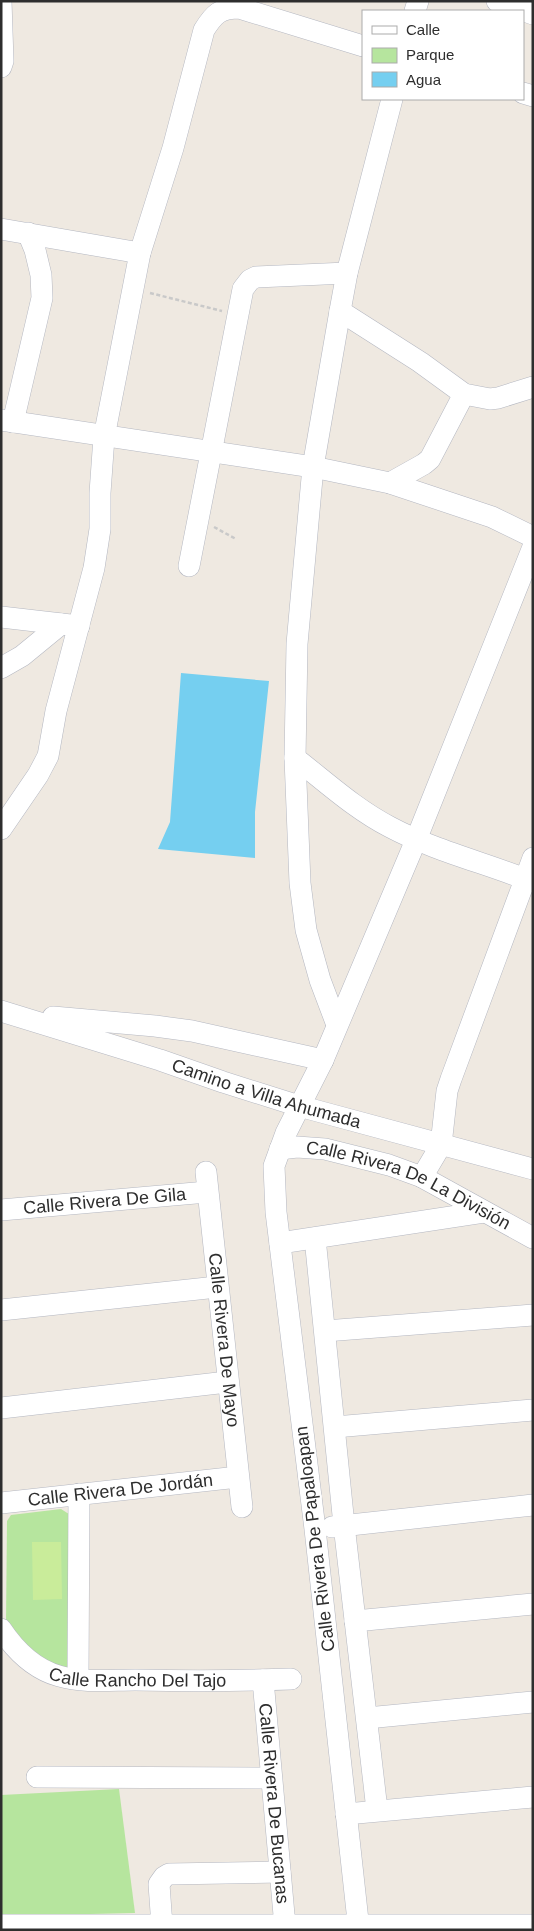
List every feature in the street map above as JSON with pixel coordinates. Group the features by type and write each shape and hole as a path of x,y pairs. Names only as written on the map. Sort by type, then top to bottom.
{"street":[{"path":"1,1 3,61 1,67"},
{"path":"497,1 523,10"},
{"path":"1,829 38,775 48,756 70,625 94,568 100,529 100,492 104,437 140,254 173,148 204,30 211,19 226,8 239,8 362,46"},
{"path":"337,1025 320,980 306,930 300,883 295,758 297,644 313,467 347,273 392,100"},
{"path":"1,229 140,254"},
{"path":"28,233 35,250 41,275 42,298 7,421 313,467 390,483 492,517 533,537"},
{"path":"189,566 243,289 250,280 256,277 347,273"},
{"path":"340,312 420,362 464,394 490,399 533,387"},
{"path":"390,483 430,459 464,394"},
{"name":"Calle Rivera De Papaloapan","path":"359,1928 315,1530 274,1192 274,1166 286,1132 323,1060 416,840 533,547"},
{"path":"1,617 70,625"},
{"path":"1,668 70,625"},
{"path":"295,758 364,812 416,840 529,881"},
{"path":"422,1177 441,1145 451,1079 529,881 533,858"},
{"path":"8,1012 192,1031 323,1060"},
{"name":"Camino a Villa Ahumada","path":"8,1012 300,1106 533,1169"},
{"name":"Calle Rivera De La División","path":"280,1149 298,1147 325,1149 389,1164 422,1177 533,1238"},
{"name":"Calle Rivera De Gila","path":"1,1210 207,1182"},
{"name":"Calle Rivera De Mayo","path":"207,1182 227,1382 242,1507"},
{"path":"280,1243 484,1212"},
{"path":"314,1238 344,1525 377,1810"},
{"path":"1,1310 217,1287"},
{"path":"325,1331 533,1315"},
{"path":"1,1408 227,1382"},
{"path":"335,1427 533,1410"},
{"name":"Calle Rivera De Jordán","path":"1,1503 238,1477"},
{"path":"78,1679 79,1494"},
{"path":"315,1530 344,1525 533,1505"},
{"path":"355,1621 533,1604"},
{"name":"Calle Rancho Del Tajo","path":"1,1629 21,1654 38,1666 58,1676 78,1679 291,1679"},
{"name":"Calle Rivera De Bucanas","path":"263,1680 270,1778 285,1926"},
{"path":"367,1718 533,1702"},
{"path":"37,1777 270,1778"},
{"path":"346,1814 533,1797"},
{"path":"162,1926 159,1884 164,1877 170,1874 280,1872"},
{"path":"1,1925 359,1928 533,1925"}],"path":[{"path":"133,289 238,315"},
{"path":"198,518 236,539"}],"green space":[{"path":"61,1509 72,1516 71,1669 47,1662 22,1643 6,1623 7,1521 11,1515"},
{"path":"32,1542 61,1542 62,1599 33,1600"},
{"path":"119,1789 135,1913 1,1916 1,1795"}],"water":[{"path":"181,673 269,681 255,812 255,858 158,849 170,822"}]}
